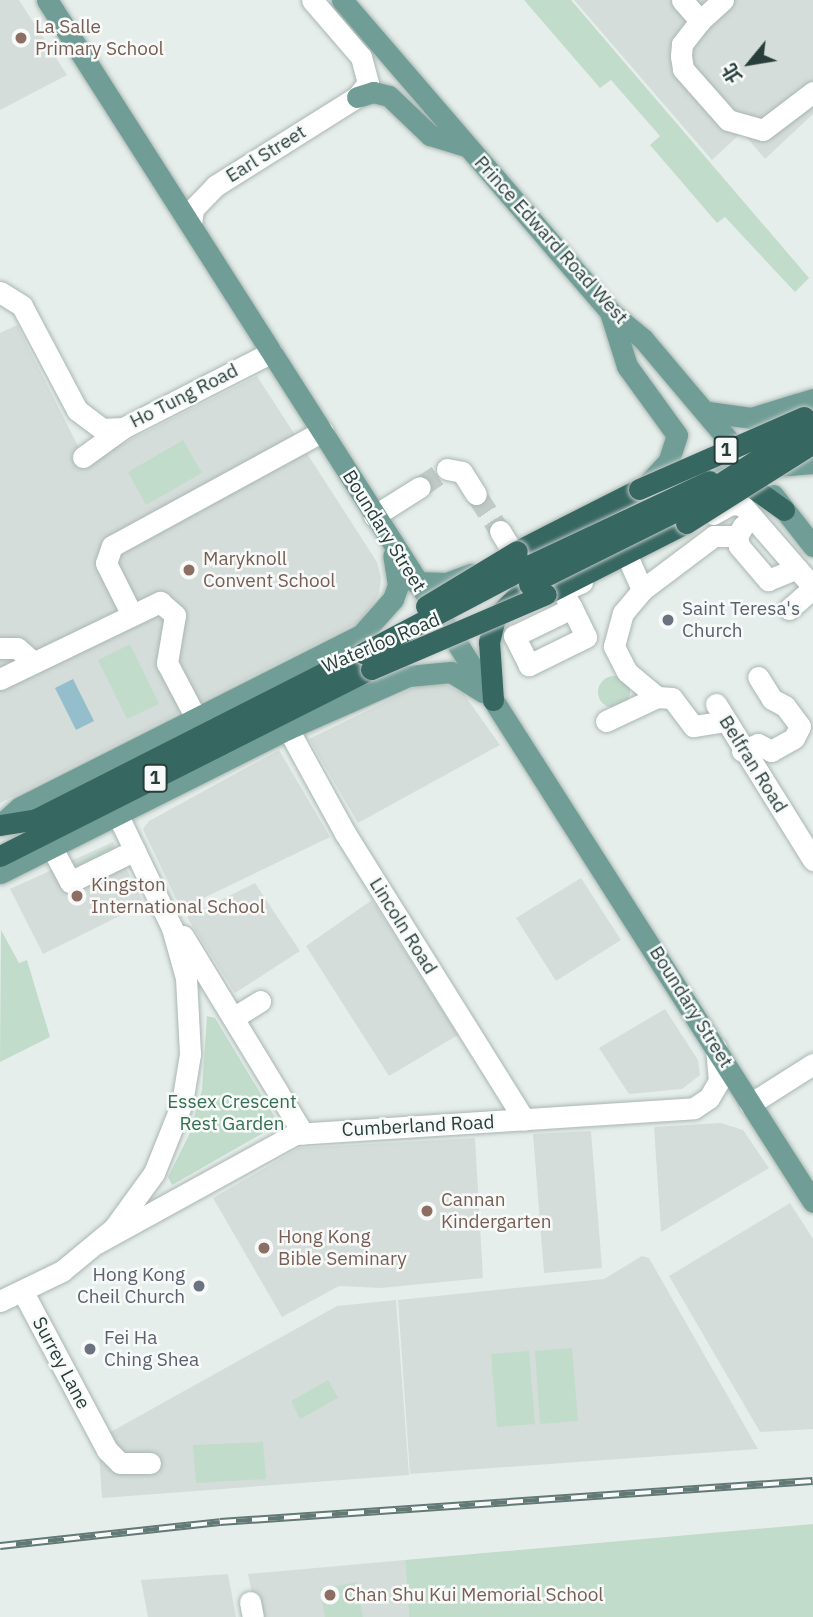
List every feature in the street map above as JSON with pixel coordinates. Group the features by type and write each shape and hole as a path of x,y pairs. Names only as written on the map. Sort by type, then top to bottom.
{"highway":[{"name":"Waterloo Road","path":"0,856 517,551 639,489 813,414"},
{"path":"492,700 489,642 495,618 529,584 682,508 813,424"},
{"name":"Waterloo Road","path":"0,825 50,827 355,676 471,630 675,529 813,443"},
{"path":"362,644 709,481 749,485 785,510"}],"main road":[{"name":"Boundary Street","path":"47,0 323,431 415,582 716,1046 813,1202"},
{"name":"Prince Edward Road West","path":"342,0 610,312 643,339 708,412 813,546"},
{"path":"357,97 373,92 390,96 430,135 467,146"},
{"path":"610,312 627,366 677,435 676,447 662,471 635,495"},
{"path":"708,412 751,418 813,398"},
{"name":"Waterloo Road","path":"415,582 453,582 635,495 697,470 813,463"},
{"name":"Waterloo Road","path":"0,825 20,807 196,718 362,644 398,585 390,542"},
{"path":"362,644 374,631 392,648 399,669 391,683"},
{"name":"Waterloo Road","path":"0,873 50,827 118,816 288,729 422,672 451,672 492,700"}],"street":[{"path":"312,0 366,66 368,83 357,97"},
{"path":"682,0 700,20"},
{"path":"723,0 700,20 682,44 683,69 728,120 763,130 813,92"},
{"name":"Earl Street","path":"191,224 193,209 215,186 357,97"},
{"name":"Ho Tung Road","path":"0,292 22,306 83,418 102,429 123,428 272,352"},
{"path":"83,457 123,428"},
{"path":"131,613 106,563 112,546 323,431"},
{"path":"447,470 462,471 477,494"},
{"path":"374,516 420,486"},
{"path":"567,600 628,558 699,516 731,504 748,510 813,588 789,610"},
{"path":"748,510 737,536 739,546 768,580 797,568"},
{"path":"500,531 514,554"},
{"path":"606,721 657,696 627,672 614,646 623,613 642,590 714,536 737,536"},
{"path":"628,558 642,590"},
{"path":"0,679 153,602 172,609 175,623 168,640 167,663 196,718"},
{"path":"0,648 17,648 33,662"},
{"path":"743,751 758,744 771,751 798,734 800,726 785,706 772,699 758,677"},
{"name":"Belfran Road","path":"657,696 672,698 698,729 721,713 813,860"},
{"name":"Lincoln Road","path":"288,729 345,833 524,1120"},
{"path":"0,1301 23,1292 97,1243 128,1210 154,1173 182,1103 190,1054 190,1003 180,953 162,905 118,816"},
{"path":"50,827 70,882 135,850"},
{"path":"162,905 303,1133"},
{"path":"190,1003 201,991 217,991"},
{"path":"233,1018 260,1001"},
{"name":"Cumberland Road","path":"97,1243 303,1133 694,1108 709,1098 719,1080 716,1046"},
{"path":"750,1104 813,1064"},
{"path":"154,1173 160,1194 182,1198"},
{"name":"Surrey Lane","path":"23,1292 99,1434 120,1463 150,1462"}],"shaded area":[{"name":"La Salle Primary School","path":"0,0 19,0 67,75 0,110"},
{"path":"574,0 813,0 813,114 765,159 742,132 712,160"},
{"name":"Maryknoll Convent School","path":"17,325 86,462 257,376 377,562 381,578 379,594 361,621 0,803 0,333"},
{"path":"432,679 463,693 500,745 358,823 309,739"},
{"path":"279,750 330,837 181,909 143,829 149,821"},
{"name":"Kingston International School","path":"113,842 144,904 43,954 10,889"},
{"path":"581,878 621,940 556,981 516,918"},
{"path":"255,883 300,951 235,993 187,917"},
{"path":"372,900 458,1035 389,1076 306,946"},
{"path":"665,1009 698,1060 700,1075 682,1089 629,1094 599,1048"},
{"path":"721,1123 743,1130 769,1168 661,1232 654,1127"},
{"path":"591,1131 602,1268 544,1273 533,1134"},
{"path":"475,1138 483,1278 381,1288 339,1286 282,1317 213,1198 299,1148"},
{"path":"790,1203 813,1239 813,1429 760,1432 669,1276"},
{"path":"642,1256 649,1258 758,1449 410,1474 398,1300 604,1279"},
{"path":"396,1300 409,1475 102,1498 98,1439 337,1306"},
{"name":"Chan Shu Kui Memorial School","path":"405,1560 409,1617 257,1617 248,1574"},
{"path":"228,1574 236,1617 148,1617 141,1580"}],"green space":[{"path":"524,0 571,0 809,278 795,292 725,217 717,223 650,145 660,136 611,80 600,88"},
{"path":"183,440 202,473 146,505 128,472"},
{"path":"130,644 159,704 127,719 98,660"},
{"path":"614,676 625,681 630,692 625,703 614,708 603,703 598,692 603,681"},
{"path":"111,845 123,869 86,888 74,864"},
{"path":"1,930 19,963 27,960 50,1037 0,1062"},
{"name":"Essex Crescent Rest Garden","path":"207,1016 215,1018 279,1124 172,1185 168,1177 189,1135 202,1090"},
{"path":"572,1348 578,1421 540,1424 535,1351"},
{"path":"529,1351 535,1424 497,1427 491,1354"},
{"path":"328,1380 338,1398 300,1419 291,1401"},
{"path":"263,1442 266,1479 196,1483 193,1445"},
{"path":"813,1524 813,1617 409,1617 405,1560"},
{"path":"357,1582 363,1617 325,1617 320,1589"}],"water":[{"path":"73,679 94,721 76,730 55,688"}],"tunnel":[{"path":"420,487 447,469"},
{"path":"476,494 500,531"}],"railway":[{"path":"0,1546 220,1522 813,1481"}],"place":[{"name":"La Salle Primary School","path":"21,38"},
{"name":"Maryknoll Convent School","path":"189,570"},
{"name":"Saint Teresa's Church","path":"668,620"},
{"name":"Kingston International School","path":"77,896"},
{"name":"Cannan Kindergarten","path":"427,1211"},
{"name":"Hong Kong Bible Seminary","path":"264,1248"},
{"name":"Hong Kong Cheil Church","path":"199,1286"},
{"name":"Fei Ha Ching Shea","path":"90,1349"},
{"name":"Chan Shu Kui Memorial School","path":"330,1595"}]}
